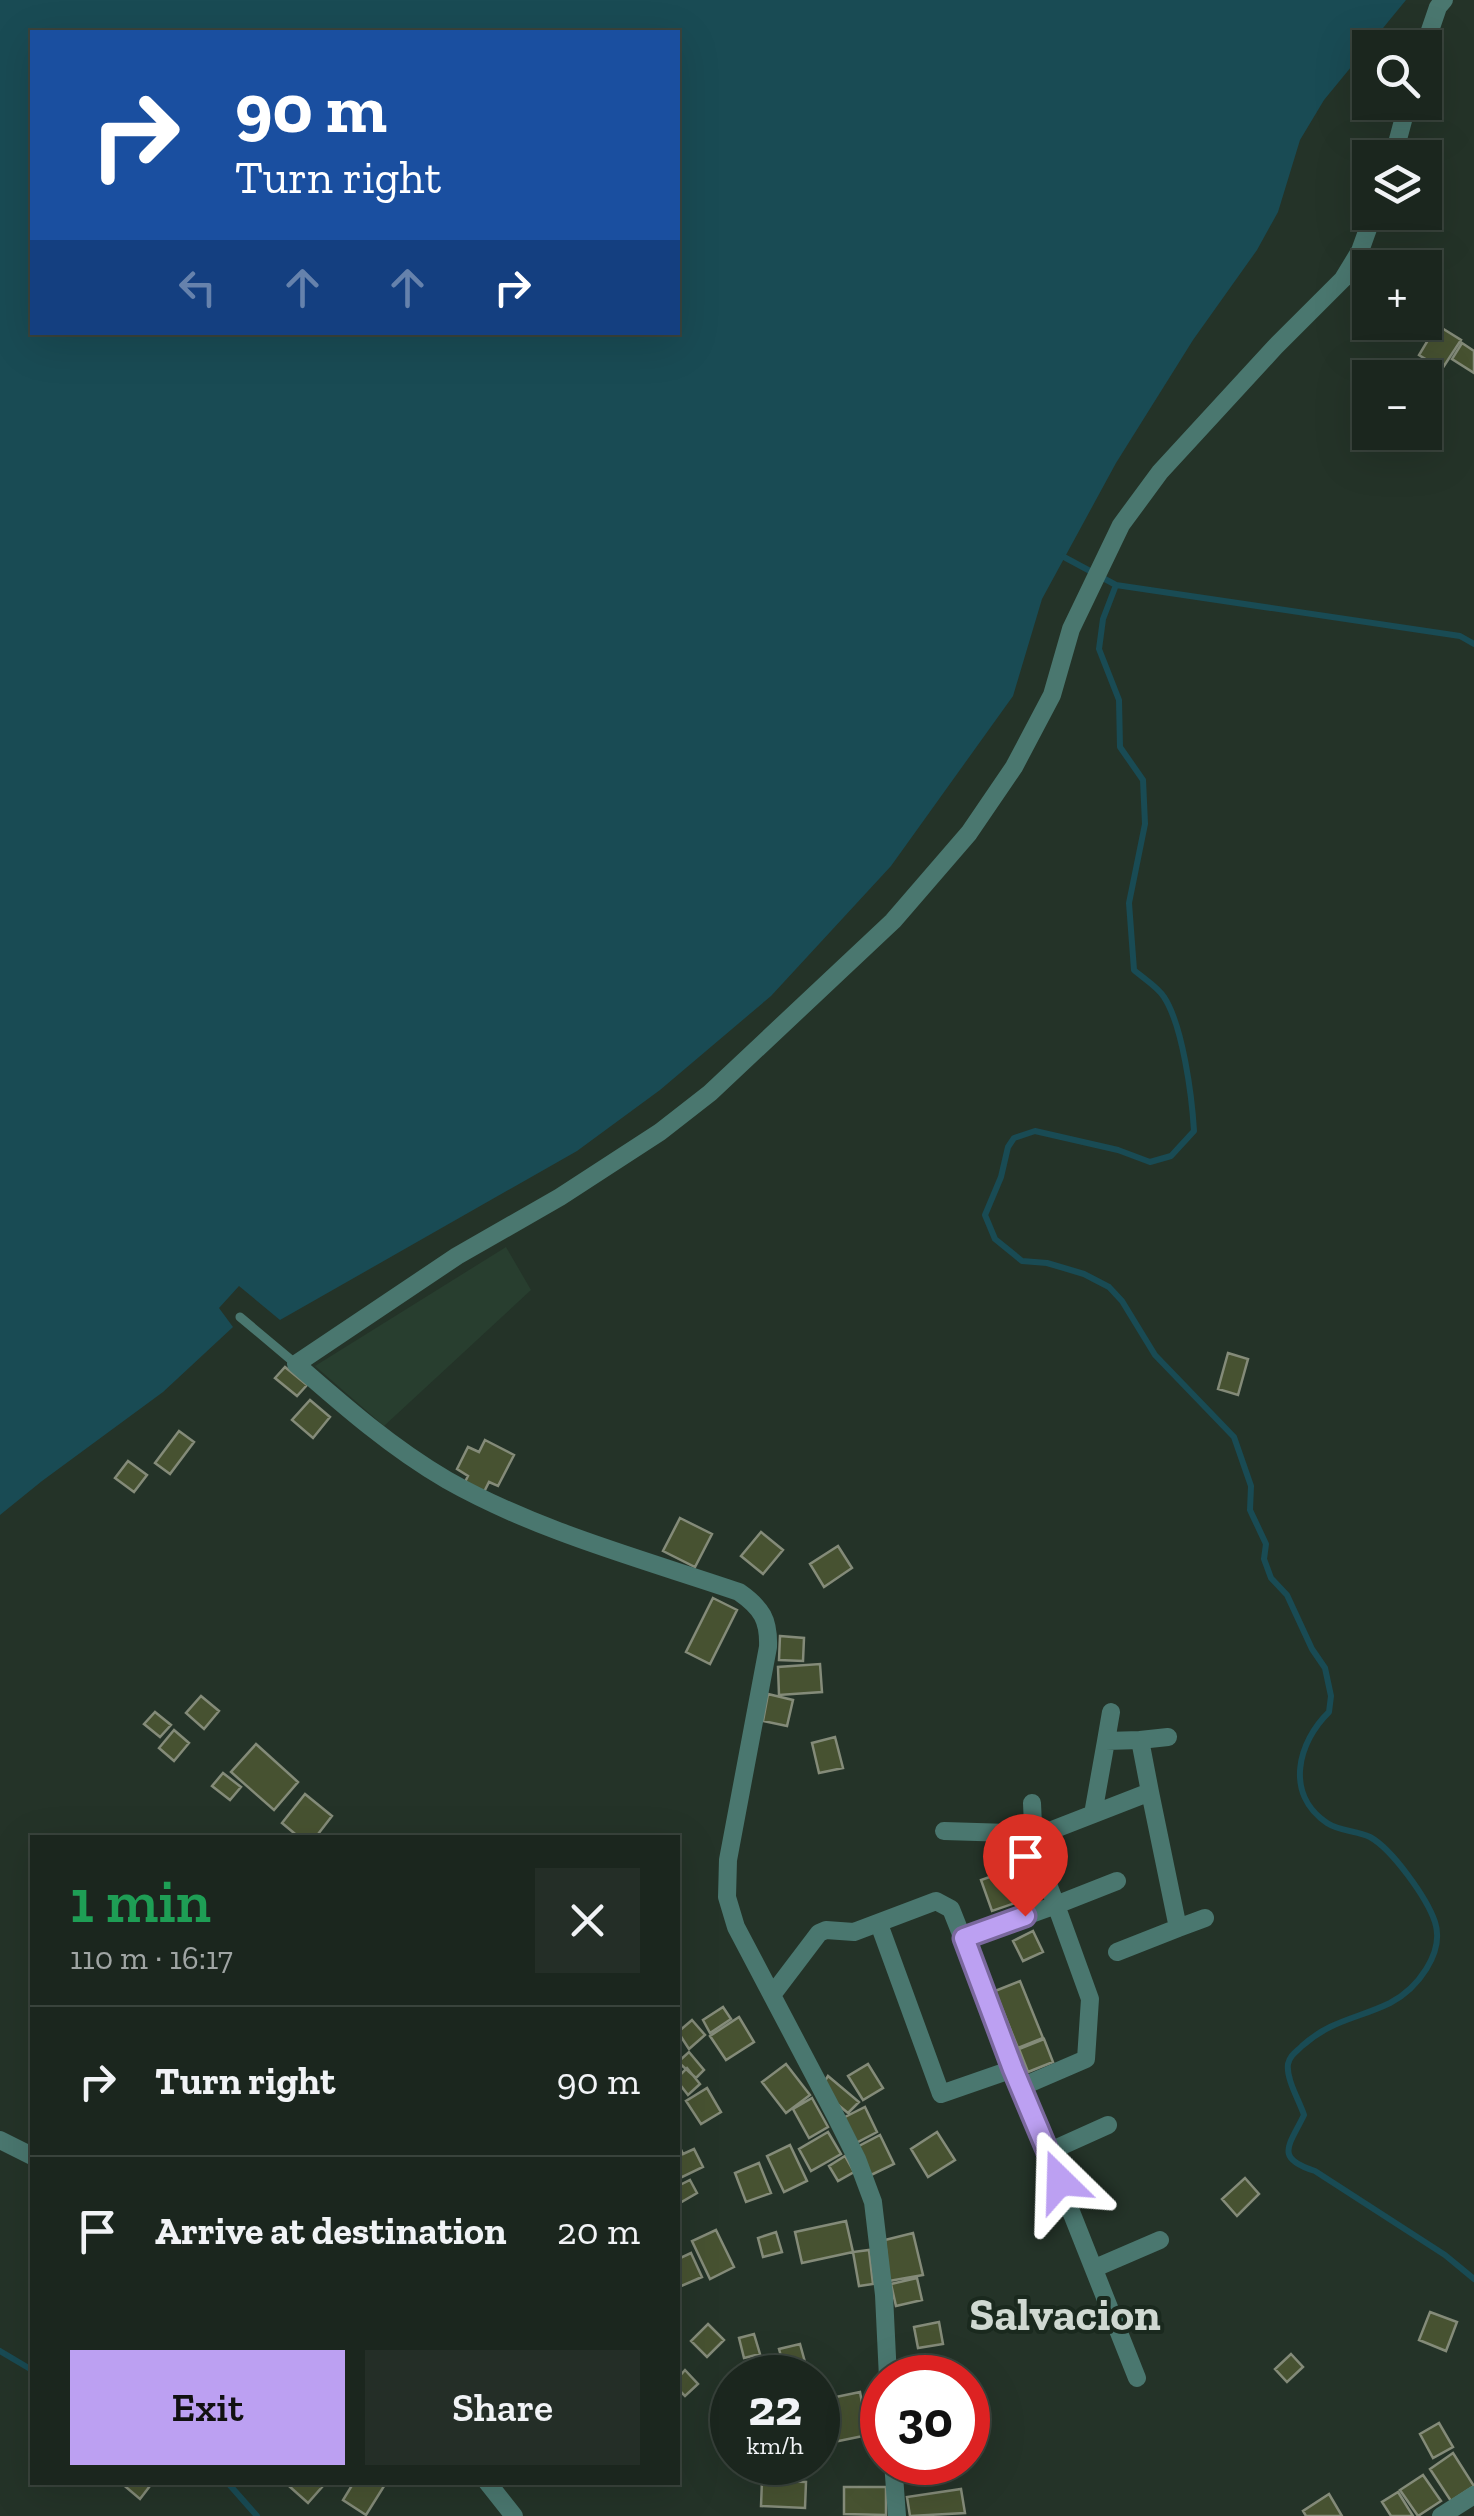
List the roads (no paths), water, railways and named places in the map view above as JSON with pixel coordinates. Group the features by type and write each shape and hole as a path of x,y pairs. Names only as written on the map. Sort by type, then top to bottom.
{"street":[{"path":"1430,30 1444,0"},
{"path":"887,2355 872,2202 857,2159 736,1927 726,1897 738,1793 768,1648 768,1625 759,1606 740,1592 574,1535 450,1481 406,1454 296,1364 458,1256 560,1197 660,1132 710,1093 879,935 969,833 1014,767 1052,696 1071,629 1121,525 1160,472 1344,279 1368,230"},
{"path":"1093,1814 1110,1712"},
{"path":"1106,1741 1168,1737"},
{"path":"1140,1740 1178,1928"},
{"path":"944,1831 1042,1834 1150,1792"},
{"path":"1021,2087 1086,2059 1090,1999 1034,1848 1032,1803"},
{"path":"964,1938 1116,1881"},
{"path":"772,1995 819,1933 854,1932 936,1901 951,1909 1137,2378"},
{"path":"1117,1952 1205,1918"},
{"path":"879,1924 941,2094 1013,2069"},
{"path":"1048,2152 1108,2126"},
{"path":"0,2140 30,2155"},
{"path":"1095,2268 1160,2240"},
{"path":"489,2485 514,2516"},
{"path":"895,2485 897,2516"},
{"path":"1441,2516 1474,2496"}],"lane":[{"path":"240,1316 296,1364"}],"water":[{"path":"0,0 1406,0 1381,30 1352,30 1352,66 1324,100 1300,140 1278,212 1116,463 1042,599 1013,696 891,866 771,996 660,1090 577,1151 280,1320 239,1286 219,1308 233,1327 163,1392 0,1515"}],"waterway":[{"path":"1064,557 1116,585 1460,636 1474,644"},
{"path":"1116,585 1103,619 1099,649 1119,700 1120,747 1143,780 1145,824 1129,903 1134,970 1158,990 1171,1010 1185,1062 1194,1131 1171,1156 1150,1162 1118,1150 1035,1131 1014,1138 985,1215 995,1239 1022,1261 1047,1263 1084,1274 1109,1287 1155,1355 1234,1437 1251,1486 1250,1510 1266,1544 1264,1559 1271,1578 1287,1595 1325,1668 1331,1696 1329,1712 1303,1753 1300,1768 1305,1798 1327,1823 1370,1837 1388,1852 1425,1900 1437,1934 1432,1958 1410,1989 1390,2003 1323,2031 1290,2058 1289,2076 1304,2115 1290,2143 1290,2156 1445,2255 1474,2279"},
{"path":"0,2351 30,2369"},
{"path":"230,2485 257,2516"}],"district":[{"name":"Salvacion","path":"1065,2315"}]}
